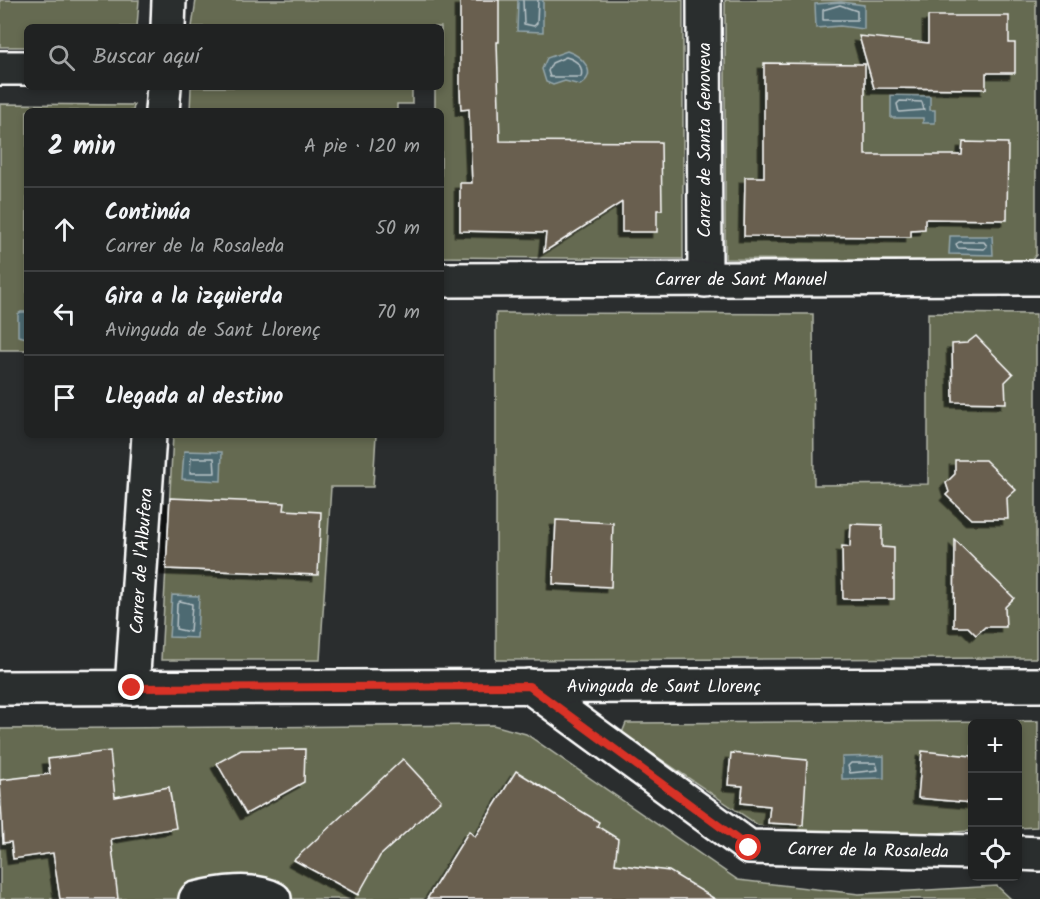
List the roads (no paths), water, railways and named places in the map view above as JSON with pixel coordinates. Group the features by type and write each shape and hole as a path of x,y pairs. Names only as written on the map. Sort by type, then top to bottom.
{"street":[{"path":"168,24 169,0"},
{"name":"Carrer de Santa Genoveva","path":"704,0 705,280"},
{"path":"0,68 24,68"},
{"path":"162,108 164,90"},
{"name":"Carrer de Sant Manuel","path":"444,280 1040,278"},
{"name":"Carrer de l'Albufera","path":"132,688 149,438"},
{"name":"Avinguda de Sant Llorenç","path":"0,688 1040,685"},
{"name":"Carrer de la Rosaleda","path":"529,686 749,848 968,852"},
{"path":"1022,853 1040,854"},
{"path":"196,899 213,894 264,894 274,899"}],"water":[{"path":"518,0 543,0 543,32 517,31"},
{"path":"841,2 864,5 864,29 840,26 816,28 815,4"},
{"path":"567,51 573,53 586,65 588,75 586,80 580,85 565,81 553,85 546,82 542,69 547,58"},
{"path":"891,95 930,96 930,110 935,110 935,123 923,123 923,118 891,118"},
{"path":"950,236 992,236 993,255 949,254"},
{"path":"24,312 24,337 18,336 18,314"},
{"path":"184,451 222,452 221,481 182,479"},
{"path":"172,595 199,596 197,638 169,637"},
{"path":"884,756 884,778 842,779 842,757"}]}
